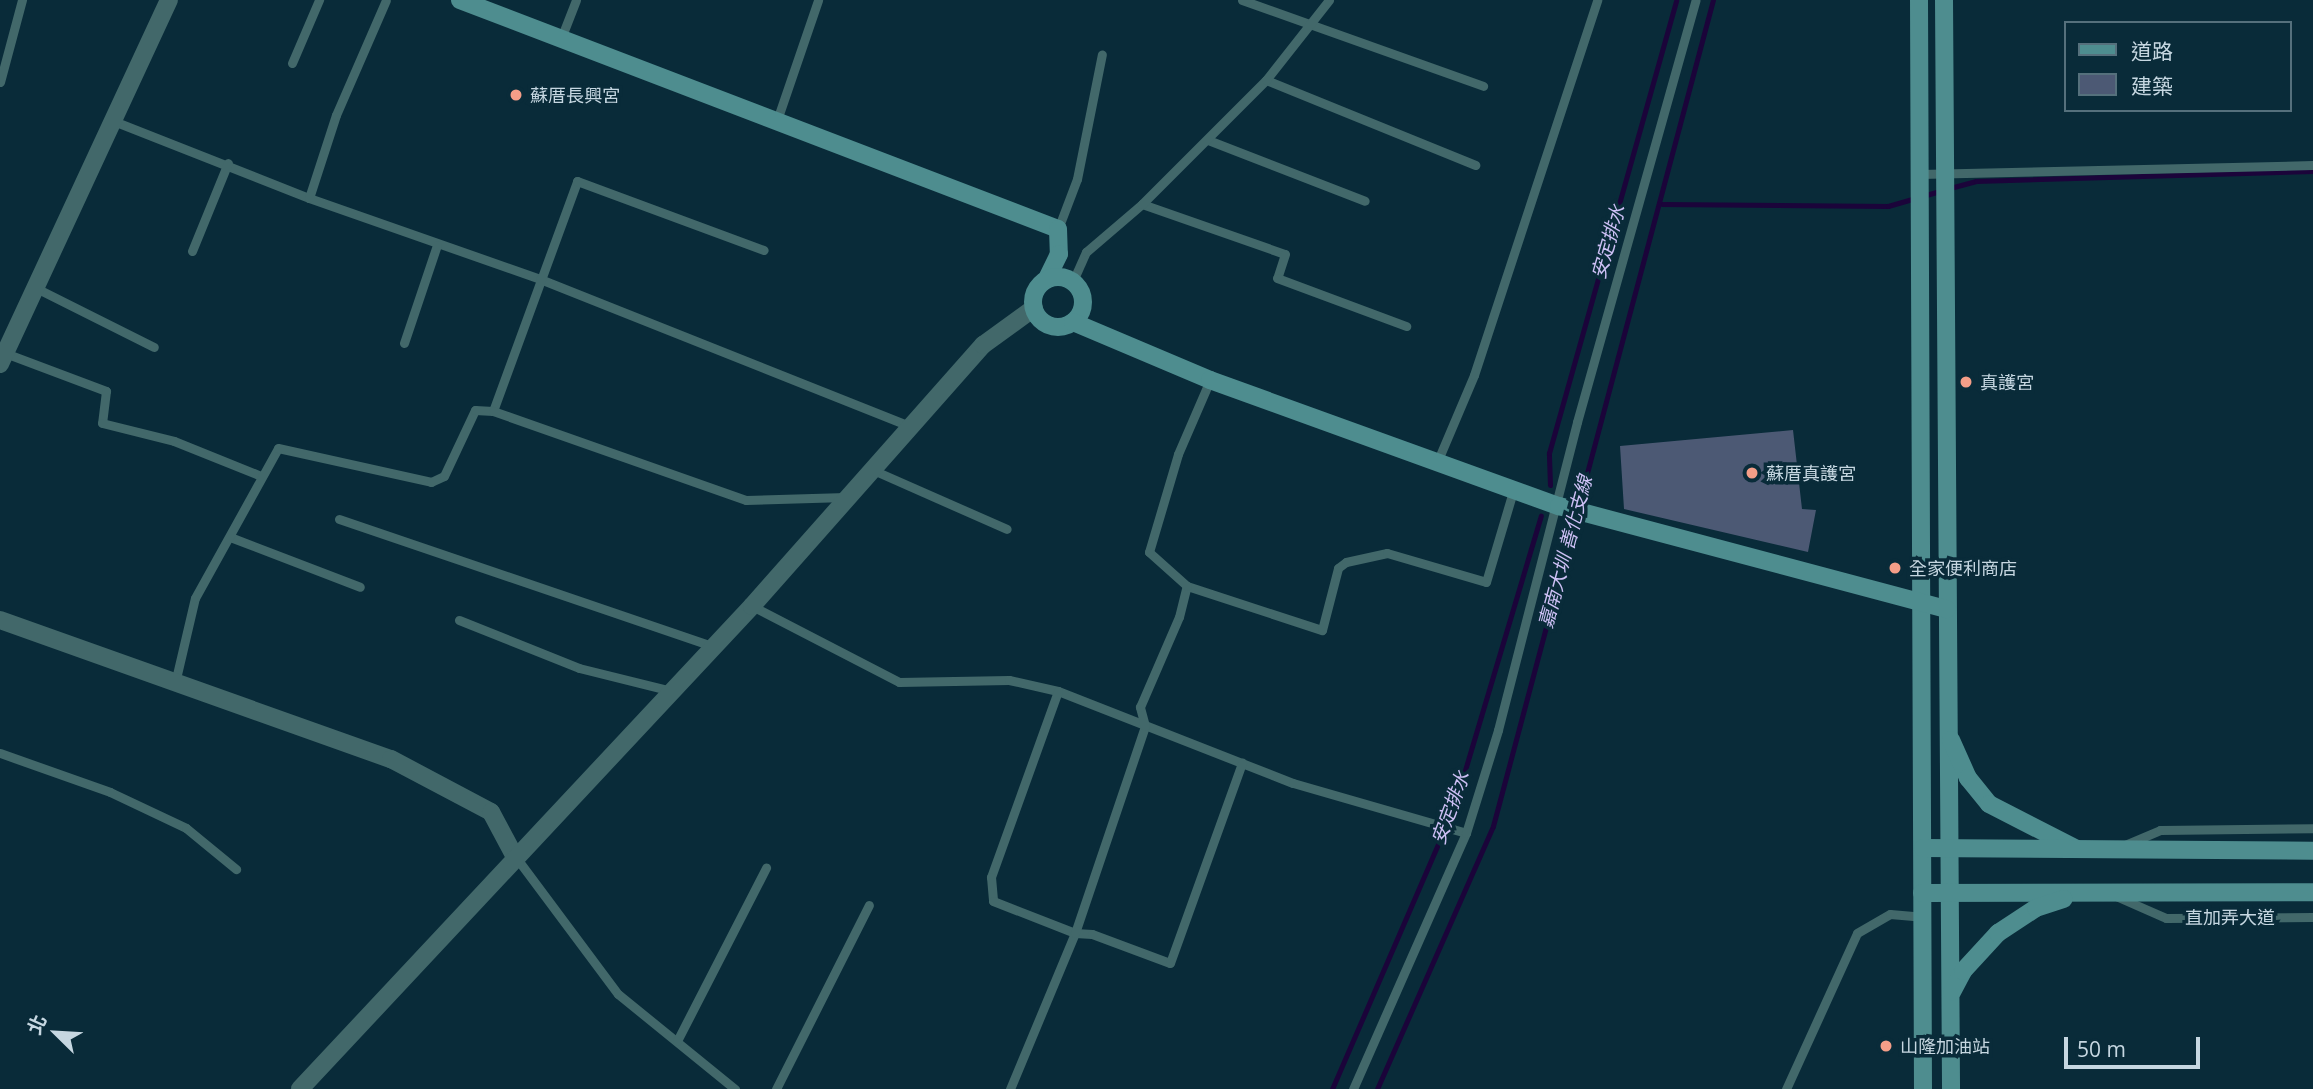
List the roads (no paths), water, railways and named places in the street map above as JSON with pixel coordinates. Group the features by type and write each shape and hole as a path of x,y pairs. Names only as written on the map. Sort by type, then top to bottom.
{"street":[{"path":"3,358 110,119 169,0"},
{"path":"460,0 775,125 1058,229 1059,254 1047,279 1035,291 1034,308 1050,326 1073,322 1210,380 1563,507 1947,609"},
{"path":"1919,0 1919,603 1923,1089"},
{"path":"1944,0 1951,1089"},
{"path":"1047,279 1073,281 1083,301 1073,322"},
{"path":"300,1089 514,855 752,606 852,497 909,426 983,345 1034,308"},
{"path":"0,620 391,759 491,812 514,855"},
{"path":"1947,731 1968,778 1989,804 2078,850"},
{"path":"1923,848 2313,851"},
{"name":"直加弄大道","path":"1922,893 2313,892"},
{"path":"1950,995 1963,971 1998,933 2036,908 2080,894"}],"lane":[{"path":"0,82 22,0"},
{"path":"292,63 319,0"},
{"path":"309,198 336,115 386,0"},
{"path":"560,41 576,0"},
{"path":"775,125 818,0"},
{"path":"1242,0 1311,22 1483,86"},
{"path":"1073,281 1086,252 1142,204 1266,80 1329,0"},
{"path":"1438,460 1474,375 1597,0"},
{"path":"1353,1089 1466,833 1563,507 1577,422 1696,0"},
{"path":"1058,229 1077,179 1102,54"},
{"path":"1266,80 1475,165"},
{"path":"110,119 228,163 309,198 540,279 909,426"},
{"path":"1208,139 1364,201"},
{"path":"192,251 228,163"},
{"path":"1920,174 2313,164"},
{"path":"493,411 577,181 764,250"},
{"path":"1142,204 1285,254 1277,278 1406,326"},
{"path":"404,343 437,245"},
{"path":"34,287 153,347"},
{"path":"3,358 106,391 102,423 174,441 261,476"},
{"path":"1210,380 1178,454 1149,552 1187,586 1322,630 1338,568 1346,562 1387,553 1486,582 1514,488"},
{"path":"175,683 195,598 278,448 431,482 444,476 475,410 493,411 746,500 852,497"},
{"path":"873,470 1007,529"},
{"path":"339,519 712,646"},
{"path":"230,537 360,587"},
{"path":"1010,1089 1075,933 1144,726 1140,707 1187,586"},
{"path":"752,606 899,682 1009,680 1058,691 1241,763 1466,833"},
{"path":"458,620 579,668 671,691"},
{"path":"1058,691 991,877 993,901 1075,933 1092,934 1170,963 1241,763"},
{"path":"0,753 110,792 186,828 236,869"},
{"path":"2115,850 2160,830 2313,828"},
{"path":"514,855 618,994 735,1089"},
{"path":"677,1041 766,868"},
{"name":"直加弄大道","path":"2110,894 2166,918 2313,917"},
{"path":"776,1089 869,905"},
{"path":"1786,1089 1857,933 1890,914 1922,917"}],"waterway":[{"name":"安定排水","path":"1550,485 1549,453 1676,0"},
{"name":"嘉南大圳 善化支線","path":"1377,1089 1493,826 1713,0"},
{"path":"1950,188 1976,181 2313,171"},
{"path":"1662,204 1888,206 1940,191"},
{"name":"安定排水","path":"1332,1089 1454,807 1541,516"}],"place":[{"name":"蘇厝長興宮","path":"516,95"},
{"name":"真護宮","path":"1966,382"},
{"name":"蘇厝真護宮","path":"1752,473"},
{"name":"全家便利商店","path":"1895,568"},
{"name":"山隆加油站","path":"1886,1046"}]}
